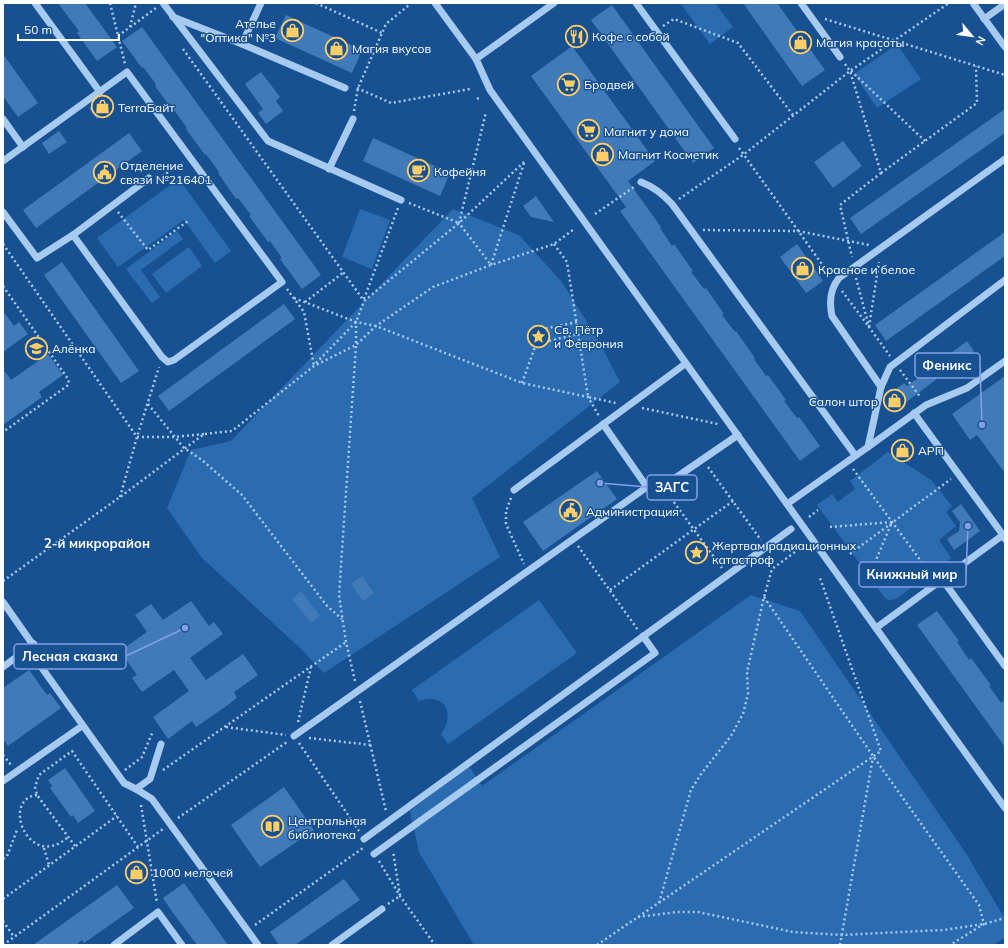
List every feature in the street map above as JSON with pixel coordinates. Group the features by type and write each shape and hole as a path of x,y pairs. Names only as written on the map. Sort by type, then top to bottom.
{"street":[{"path":"35,3 100,92"},
{"path":"163,3 268,141 401,200"},
{"path":"242,44 261,3"},
{"path":"436,3 476,59 490,90 685,364 738,435 1005,808"},
{"path":"476,59 554,3"},
{"path":"636,3 734,139"},
{"path":"801,3 840,57"},
{"path":"973,3 1005,47"},
{"path":"984,19 1005,4"},
{"path":"173,17 242,44 345,88"},
{"path":"3,161 127,72 282,282 174,360 168,362 162,357 73,235"},
{"path":"330,169 353,119"},
{"path":"3,120 23,147"},
{"path":"881,387 832,316 829,304 835,282 1005,159"},
{"path":"3,212 37,258 73,235 149,178"},
{"path":"641,182 662,192 672,204 855,455"},
{"path":"868,447 881,387 890,367 1005,280"},
{"path":"787,504 926,405 967,388 1005,361"},
{"path":"514,490 685,364"},
{"path":"876,628 939,581 1004,536 914,413"},
{"path":"294,736 647,487 603,424"},
{"path":"652,494 663,488 738,435"},
{"path":"364,839 791,530"},
{"path":"939,581 1005,666"},
{"path":"3,602 34,644 38,652 42,668 118,775 124,783 152,799 258,945"},
{"path":"374,854 655,653 643,636"},
{"path":"3,667 34,644"},
{"path":"3,781 82,726"},
{"path":"136,789 150,779 161,744"},
{"path":"332,945 382,909"},
{"path":"114,945 158,912 182,945"}],"path":[{"path":"110,3 127,72"},
{"path":"130,27 136,3"},
{"path":"151,3 155,9"},
{"path":"118,36 163,3"},
{"path":"316,3 382,33"},
{"path":"672,204 743,154 850,71 948,3"},
{"path":"353,119 358,88 386,24 409,5"},
{"path":"809,14 1005,75"},
{"path":"674,19 738,43 793,115"},
{"path":"182,48 364,301"},
{"path":"840,57 850,71 925,141"},
{"path":"869,327 840,205 881,173 977,104 976,66"},
{"path":"850,71 881,173"},
{"path":"345,88 358,88 391,103 470,89"},
{"path":"459,223 486,112"},
{"path":"734,139 798,231 926,405"},
{"path":"149,178 158,180 190,157"},
{"path":"364,301 459,223 524,162 491,265"},
{"path":"595,214 641,182"},
{"path":"389,820 346,642 339,595 356,345 356,322 401,200 459,223 491,265"},
{"path":"113,205 148,250 188,221"},
{"path":"314,366 356,345 376,326 433,287 491,265 554,244 574,229"},
{"path":"691,230 798,231 881,248 869,327"},
{"path":"3,244 136,437"},
{"path":"554,244 567,262 588,397 603,424"},
{"path":"305,302 344,272"},
{"path":"3,286 68,379 69,383 3,432"},
{"path":"314,366 304,312 294,298 356,322 376,326 522,383 732,427"},
{"path":"136,437 175,437 232,431 314,366 356,322"},
{"path":"576,322 534,331 531,333 530,338 532,342 536,344 578,334"},
{"path":"522,383 536,344"},
{"path":"120,497 136,437 148,404 162,357"},
{"path":"148,404 184,448 202,460 242,495 327,606 343,619"},
{"path":"3,580 120,497 204,434"},
{"path":"702,460 766,547"},
{"path":"847,461 892,522 939,581"},
{"path":"850,554 958,474"},
{"path":"663,488 727,575"},
{"path":"514,490 506,511 506,524 528,571"},
{"path":"610,590 733,501"},
{"path":"809,517 818,510"},
{"path":"830,527 892,522"},
{"path":"868,579 892,522"},
{"path":"573,539 643,636"},
{"path":"659,903 691,790 701,774 731,736 743,714 748,694 747,672 772,569 799,549"},
{"path":"597,945 881,751 820,578"},
{"path":"764,598 873,756 979,905 984,924"},
{"path":"150,779 346,642"},
{"path":"176,819 294,736 311,667"},
{"path":"225,727 371,746"},
{"path":"118,775 142,757 153,731"},
{"path":"256,925 369,844 364,839 294,736"},
{"path":"75,846 37,795 35,787 39,775 72,751 138,847"},
{"path":"840,945 873,756"},
{"path":"20,800 37,795"},
{"path":"141,804 158,912"},
{"path":"3,899 117,816"},
{"path":"16,826 20,834"},
{"path":"3,945 165,827"},
{"path":"3,859 7,856 17,830"},
{"path":"23,837 44,848 62,844 68,838"},
{"path":"392,841 400,896"},
{"path":"44,848 49,865"},
{"path":"374,854 400,896 435,945"},
{"path":"637,917 677,912 698,912 793,932 842,935 943,930 984,924 1005,918"},
{"path":"3,921 14,937"},
{"path":"950,945 984,924"}],"shaded area":[{"path":"680,3 715,3 733,27 710,44"},
{"path":"897,44 921,79 877,108 854,74"},
{"path":"179,179 231,251 215,263 184,220 118,267 97,238"},
{"path":"360,209 390,220 372,269 342,257"},
{"path":"453,209 519,235 562,282 600,343 620,382 472,498 500,557 324,673 299,647 202,558 167,508 191,450 231,441"},
{"path":"177,231 183,239 141,270 160,297 152,303 126,269"},
{"path":"189,247 202,266 166,293 152,274"},
{"path":"888,452 931,480 952,506 946,512 956,526 939,540 951,558 896,599 889,600 885,598 817,505 832,494 838,502 855,489 850,481"},
{"path":"751,595 800,611 967,855 1005,919 1005,937 994,945 474,945 419,852 410,811 469,766 482,786"},
{"path":"539,600 577,653 448,744 441,734 448,718 446,708 443,703 432,699 419,701 412,690"}],"building":[{"path":"58,3 85,3 117,47 97,61 77,33 79,31"},
{"path":"743,3 777,3 825,70 802,86"},
{"path":"612,5 714,148 693,163 591,20"},
{"path":"286,15 362,50 352,73 275,38"},
{"path":"142,27 321,275 302,289 280,259 282,258 270,241 268,242 238,198 236,199 218,173 219,172 155,86 156,84 122,41"},
{"path":"572,46 655,161 628,181 661,227 660,228 672,246 674,244 693,271 691,272 704,289 706,288 724,314 722,315 735,332 736,331 766,376 768,375 786,400 784,401 797,418 799,417 820,446 800,461 620,211 626,207 531,76"},
{"path":"3,54 38,103 18,117 3,96"},
{"path":"261,72 280,97 276,101 283,111 266,124 258,113 263,109 245,84"},
{"name":"TerraБайт","path":"106,96 114,106 97,119 89,108"},
{"path":"1005,109 1005,133 861,234 850,218"},
{"path":"59,131 67,142 49,154 42,143"},
{"path":"129,133 142,151 36,228 23,210"},
{"path":"373,138 450,173 440,196 363,161"},
{"path":"843,141 862,166 833,188 814,162"},
{"path":"536,196 554,222 531,217 523,206"},
{"path":"1005,232 1005,256 886,341 875,325"},
{"name":"Красное и белое","path":"797,244 823,281 806,293 780,257"},
{"path":"62,262 139,371 121,383 44,275"},
{"path":"284,304 295,319 169,411 158,396"},
{"path":"3,311 14,326 19,322 28,334 3,352"},
{"path":"967,341 974,351 893,412 884,398 904,383 907,386"},
{"path":"48,354 63,375 39,392 42,397 3,425 3,369 11,380"},
{"path":"1005,376 1005,473 977,435 970,440 952,414"},
{"name":"Администрация","path":"597,471 617,499 543,551 523,522"},
{"path":"961,504 980,531 954,550 947,539 959,531 960,522 952,511"},
{"path":"362,576 374,593 363,601 351,584"},
{"path":"301,591 320,616 311,623 292,599"},
{"path":"191,601 209,626 214,622 223,634 190,658 206,680 243,654 258,675 234,692 237,698 225,707 196,727 192,721 168,739 153,717 189,691 174,670 142,692 132,678 137,675 120,651 147,632 135,615 151,604 163,620"},
{"path":"937,611 959,641 957,642 969,660 971,658 991,685 989,686 1001,703 1005,700 1005,747 917,625"},
{"path":"29,670 47,695 50,693 61,708 8,746 3,739 3,688"},
{"path":"65,768 95,811 78,823 73,815 71,817 50,788 52,786 48,780"},
{"name":"Центральная библиотека","path":"284,787 314,830 260,867 231,825"},
{"name":"1000 мелочей","path":"137,860 144,869 144,874 137,879 128,867"},
{"path":"344,879 360,900 295,945 279,945 270,932"},
{"path":"184,883 228,945 197,945 173,913 163,898"},
{"path":"117,885 134,908 84,943 82,940 76,945 33,945"}],"place":[{"name":"Ателье \"Оптика\" №3","path":"292,30"},
{"name":"Кофе с собой","path":"576,36"},
{"name":"Магия красоты","path":"800,42"},
{"name":"Магия вкусов","path":"336,48"},
{"name":"Бродвей","path":"568,84"},
{"name":"TerraБайт","path":"102,107"},
{"name":"Магнит у дома","path":"588,131"},
{"name":"Магнит Косметик","path":"603,154"},
{"name":"Кофейня","path":"419,171"},
{"name":"Отделение связи №216401","path":"104,172"},
{"name":"Красное и белое","path":"802,269"},
{"name":"Св. Пётр и Феврония","path":"538,336"},
{"name":"Алёнка","path":"36,348"},
{"name":"Салон штор","path":"894,401"},
{"name":"Феникс","path":"982,425"},
{"name":"АРП","path":"903,450"},
{"name":"ЗАГС","path":"600,483"},
{"name":"Администрация","path":"570,511"},
{"name":"Книжный мир","path":"968,526"},
{"name":"Жертвам радиационных катастроф","path":"697,552"},
{"name":"Лесная сказка","path":"185,628"},
{"name":"Центральная библиотека","path":"272,827"},
{"name":"1000 мелочей","path":"137,872"}],"district":[{"name":"2-й микрорайон","path":"97,543"}]}
